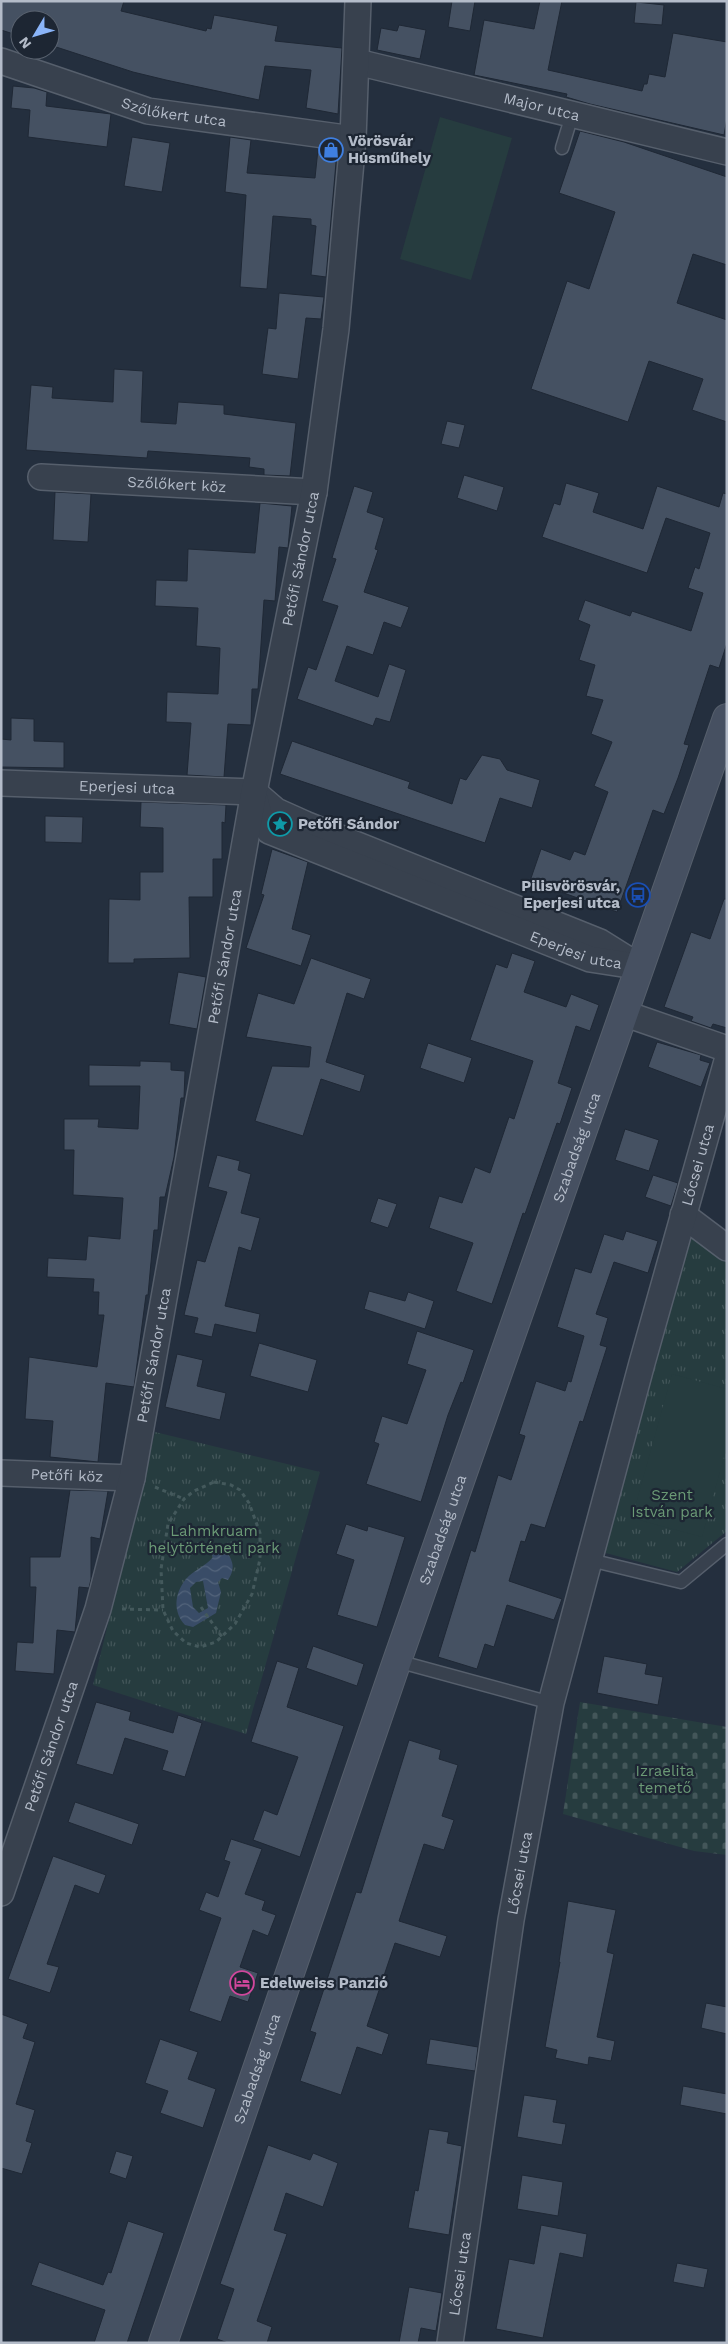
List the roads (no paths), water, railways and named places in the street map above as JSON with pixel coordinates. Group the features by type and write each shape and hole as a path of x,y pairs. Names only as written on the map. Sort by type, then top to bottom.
{"street":[{"name":"Petőfi Sándor utca","path":"1,1893 98,1609 132,1478 254,792 314,492 336,328 353,139 358,1"},
{"name":"Szőlőkert utca","path":"1,61 148,111 353,139"},
{"name":"Major utca","path":"357,62 727,152"},
{"name":"Szőlőkert köz","path":"41,476 314,492"},
{"name":"Szabadság utca","path":"163,2343 397,1661 727,718"},
{"name":"Eperjesi utca","path":"1,783 254,792 259,814 269,831 590,959 640,967"},
{"path":"623,1013 727,1049"},
{"name":"Lőcsei utca","path":"727,1060 682,1215 727,1248"},
{"path":"590,1560 682,1215"},
{"name":"Petőfi köz","path":"1,1473 132,1478"},
{"name":"Lőcsei utca","path":"450,2343 510,1920 551,1703 590,1560"}],"lane":[{"path":"562,148 572,115"},
{"path":"590,1560 681,1582 727,1544"},
{"path":"397,1661 551,1703"}],"water":[{"path":"216,1549 225,1549 232,1561 232,1572 228,1580 222,1578 218,1582 221,1592 216,1613 193,1627 185,1625 177,1609 176,1603 179,1591 189,1576 213,1557 211,1553","holes":["203,1581 208,1608 199,1613 193,1607 190,1588 196,1582"]}],"place":[{"name":"Vörösvár Húsműhely","path":"331,150"},
{"name":"Petőfi Sándor","path":"280,824"},
{"name":"Pilisvörösvár, Eperjesi utca","path":"638,895"},
{"name":"Edelweiss Panzió","path":"242,1983"}],"park label":[{"name":"Szent István park","path":"672,1504"},
{"name":"Lahmkruam helytörténeti park","path":"214,1540"},
{"name":"Izraelita temető","path":"665,1780"}]}
